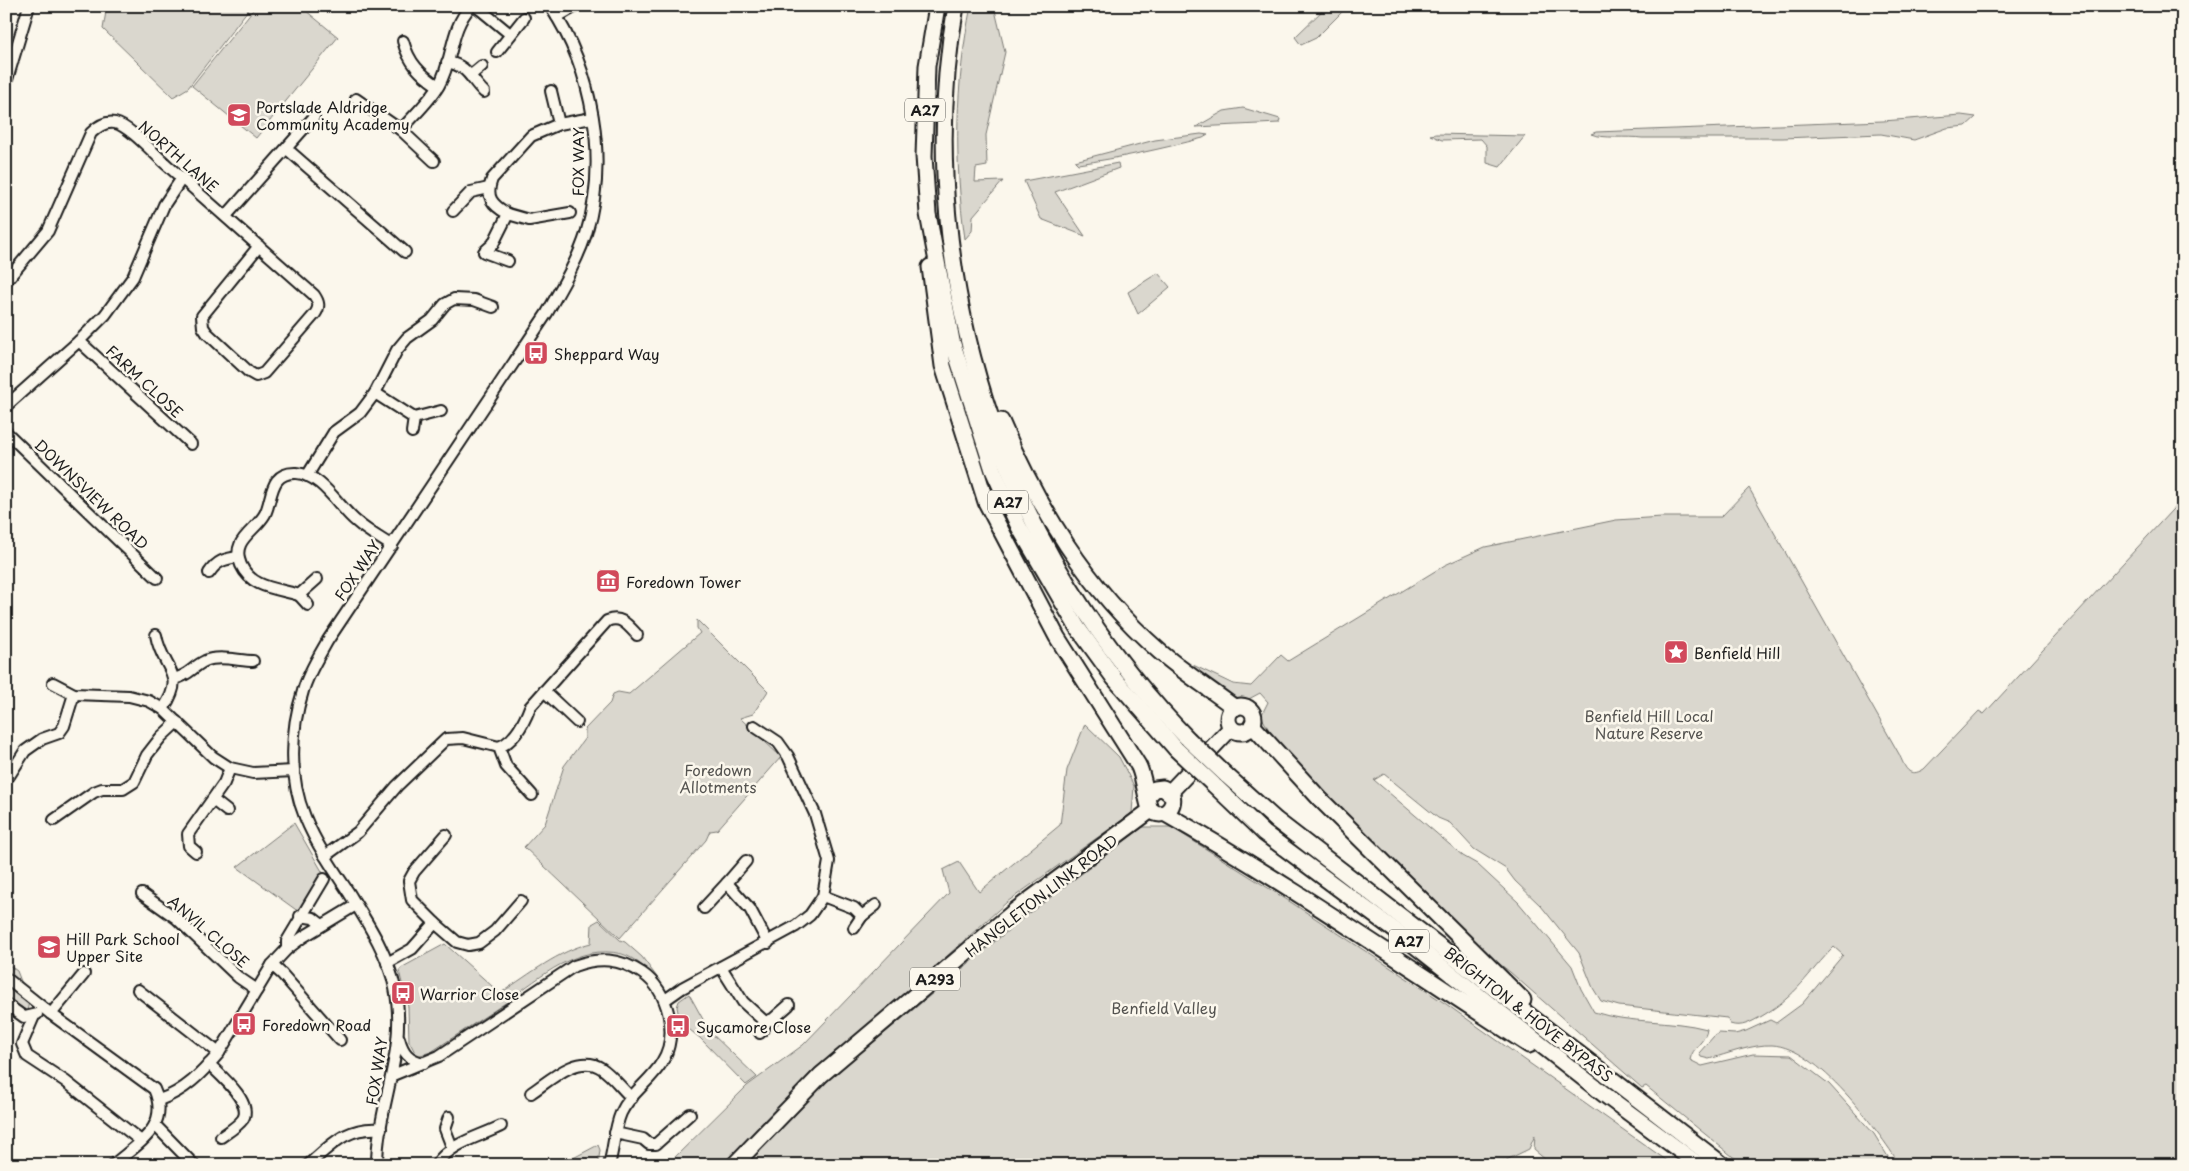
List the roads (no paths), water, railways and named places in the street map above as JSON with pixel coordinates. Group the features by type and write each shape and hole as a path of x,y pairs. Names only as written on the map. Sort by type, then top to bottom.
{"highway":[{"name":"BRIGHTON & HOVE BYPASS","path":"937,6 926,66 924,156 928,214 952,341 993,470 1019,527 1060,599 1096,654 1139,708 1176,749 1264,833 1404,936 1606,1095 1699,1165"},
{"name":"BRIGHTON & HOVE BYPASS","path":"956,6 951,35 945,115 945,203 962,316 980,388 1008,469 1038,532 1084,610 1118,658 1170,720 1226,775 1276,820 1723,1165"},
{"name":"A27","path":"928,214 930,282 943,366 986,502 1056,637 1138,765 1154,806 1292,890 1606,1095"},
{"name":"A27","path":"962,316 981,373 1018,460 1051,523 1064,542 1101,592 1131,625 1174,664 1235,708"},
{"path":"1242,707 1249,710 1253,717 1252,725 1243,732 1231,728 1228,717 1235,708 1242,707"},
{"name":"A27","path":"1252,725 1320,799 1571,1047"},
{"path":"1170,792 1231,728"},
{"path":"1163,788 1170,792 1173,798 1170,810 1154,806 1153,790 1163,788"},
{"name":"HANGLETON LINK ROAD","path":"734,1165 827,1070 1016,910 1154,806"}],"street":[{"path":"6,83 29,6"},
{"path":"401,130 438,86 447,62 456,27 471,6"},
{"path":"476,6 510,34"},
{"name":"FOX WAY","path":"377,1165 381,1129 393,1076 398,1032 395,988 387,963 356,905 325,856 305,817 298,795 294,771 295,724 303,690 314,664 328,640 525,348 571,270 585,235 592,211 596,178 589,98 578,61 550,6"},
{"path":"557,17 576,6"},
{"path":"497,52 524,18"},
{"path":"403,41 413,65 422,76 438,86"},
{"path":"447,62 458,64 484,92"},
{"path":"470,75 482,66"},
{"path":"551,91 560,124"},
{"path":"356,99 401,130 434,161"},
{"path":"226,216 314,117"},
{"path":"570,213 529,220 508,214 498,208 490,199 489,188 492,179 524,142 541,130 592,118"},
{"name":"NORTH LANE","path":"6,281 48,230 91,133 98,126 114,123 124,127 226,216 314,295 319,305 315,314 264,372 256,376 249,372 207,333 203,327 202,316 259,246"},
{"path":"287,149 405,252"},
{"path":"6,406 79,341 105,315 133,277 164,205 182,178"},
{"path":"453,211 471,192 489,188"},
{"path":"508,214 493,244 484,252 508,262"},
{"path":"307,476 334,432 360,413 375,394 397,350 407,338 432,320 445,304 454,298 474,300 493,307"},
{"name":"FARM CLOSE","path":"79,341 191,444"},
{"path":"375,394 414,418 441,412"},
{"path":"412,432 414,418"},
{"name":"DOWNSVIEW ROAD","path":"6,432 157,578"},
{"path":"308,605 299,595 284,590 266,588 257,583 242,567 238,557 242,539 265,514 270,491 276,481 286,474 296,472 307,476 328,490 356,522 392,546"},
{"path":"209,573 216,563 238,557"},
{"path":"299,595 317,579"},
{"path":"325,856 358,832 397,786 435,747 446,739 463,738 499,747 504,745 524,724 530,707 607,621 613,618 619,619 637,635"},
{"path":"156,635 174,679 173,692 162,709"},
{"path":"174,679 184,676 201,663 210,659 253,661"},
{"path":"53,682 74,694 129,696 149,701 177,722 213,757 230,768 253,773 294,771"},
{"path":"544,691 578,722"},
{"path":"9,776 25,751 42,739 58,733 64,726 74,694"},
{"path":"54,820 94,792 102,789 122,789 134,782 147,755 161,737 177,722"},
{"path":"664,1000 721,967 768,943 810,915 823,896 829,860 814,814 788,756 778,742 754,726"},
{"path":"499,747 506,766 532,795"},
{"path":"196,852 189,846 190,831 224,783 230,768"},
{"path":"213,800 227,811"},
{"path":"446,835 414,872 409,881 412,900 435,923 457,942 468,945 479,943 495,931 521,901"},
{"path":"704,908 746,861"},
{"path":"287,949 286,941 324,879"},
{"path":"727,883 750,909 768,943"},
{"name":"ANVIL CLOSE","path":"142,894 176,918 238,977 257,990"},
{"path":"823,896 854,908 862,916"},
{"path":"159,1100 186,1088 210,1064 272,965 287,949 356,905"},
{"path":"854,928 862,916 876,905"},
{"path":"300,916 313,918 322,925"},
{"path":"387,963 412,950 435,923"},
{"path":"393,1076 439,1056 574,966 588,961 605,959 620,961 647,976 664,1000 670,1025 669,1042 663,1061 622,1112 615,1133 609,1165"},
{"path":"272,965 340,1040"},
{"path":"721,967 743,1002 765,1022"},
{"path":"6,1004 24,1017 34,1016 47,1011 84,974"},
{"path":"6,978 47,1011 154,1089 159,1100 160,1111 155,1125 150,1133 113,1165"},
{"path":"138,990 218,1053"},
{"path":"765,1022 773,1019 788,1005"},
{"path":"34,1016 22,1044 27,1056 65,1081 141,1141"},
{"path":"760,1033 764,1028 765,1022"},
{"path":"398,1032 402,1048 406,1054 412,1059 424,1063"},
{"path":"210,1064 238,1094 244,1105 243,1119 221,1137"},
{"path":"531,1093 566,1070 582,1064 592,1064 602,1068 632,1098"},
{"path":"615,1133 643,1139 650,1144 656,1144 690,1114"},
{"path":"449,1117 445,1129 452,1147"},
{"path":"155,1125 194,1165"},
{"path":"436,1165 441,1156 452,1147 501,1126"},
{"path":"308,1165 341,1136 362,1129 381,1129"}],"place":[{"name":"Portslade Aldridge Community Academy","path":"239,115"},
{"name":"Sheppard Way","path":"536,353"},
{"name":"Foredown Tower","path":"608,581"},
{"name":"Benfield Hill","path":"1676,652"},
{"name":"Hill Park School Upper Site","path":"49,947"},
{"name":"Warrior Close","path":"403,993"},
{"name":"Foredown Road","path":"244,1024"},
{"name":"Sycamore Close","path":"678,1026"}],"park label":[{"name":"Benfield Hill Local Nature Reserve","path":"1649,724"},
{"name":"Foredown Allotments","path":"718,778"},
{"name":"Benfield Valley","path":"1164,1007"}]}
